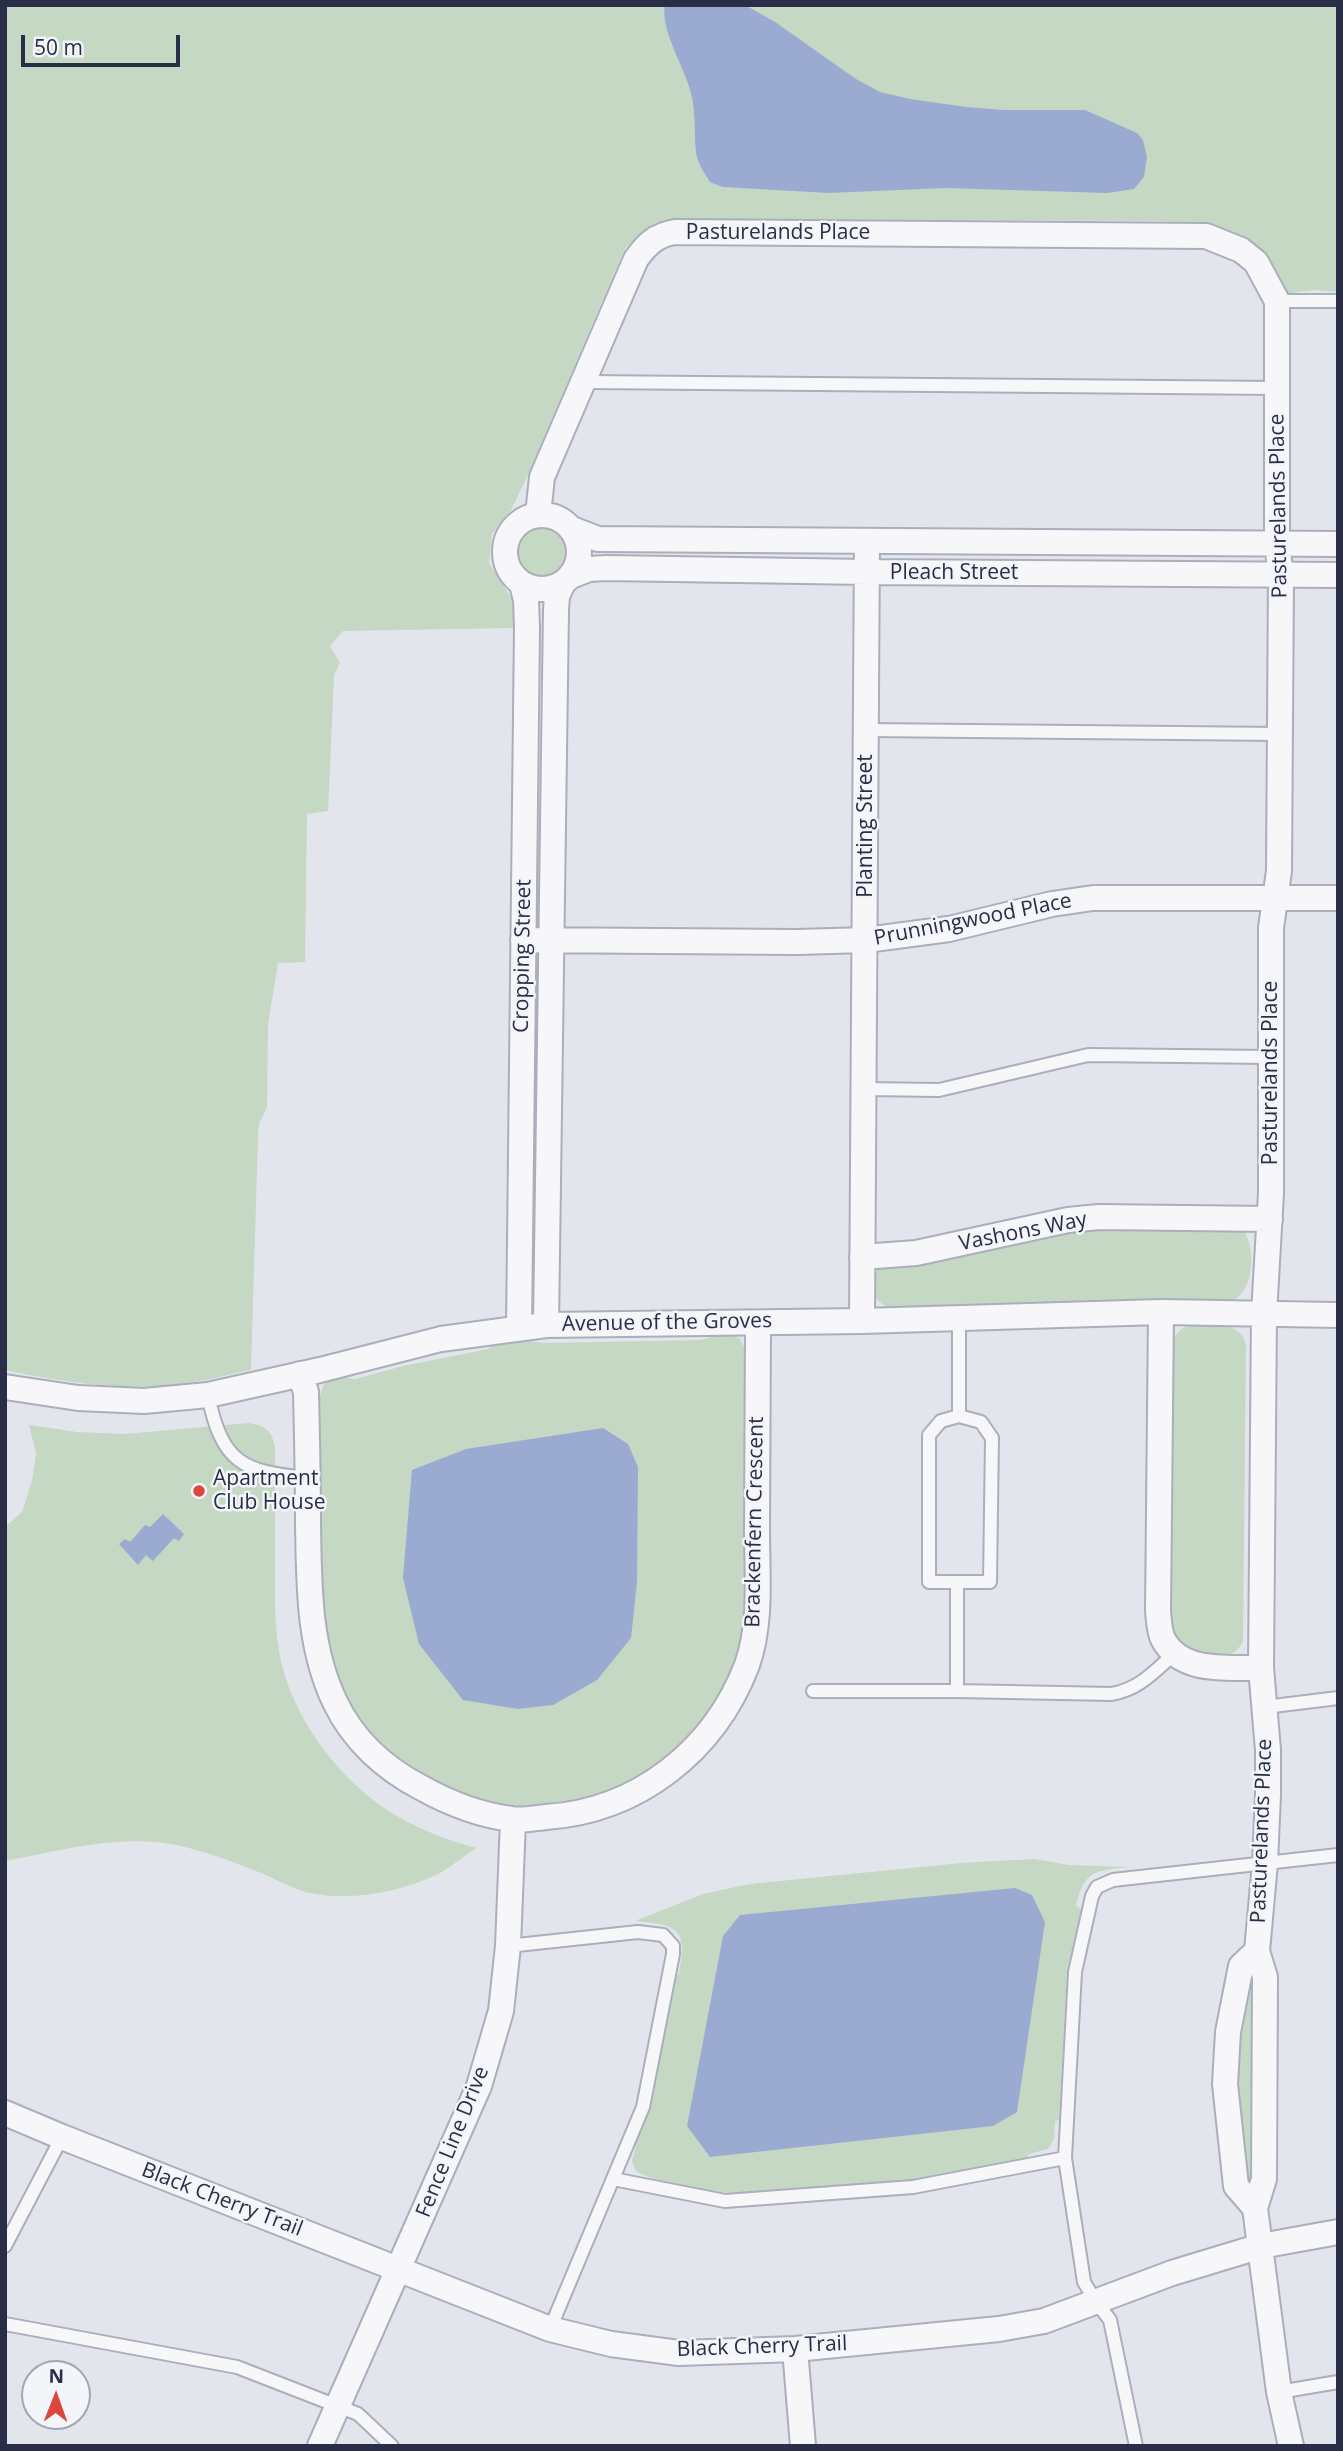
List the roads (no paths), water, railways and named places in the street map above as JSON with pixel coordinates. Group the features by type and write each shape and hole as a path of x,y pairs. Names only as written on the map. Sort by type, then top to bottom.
{"street":[{"name":"Pasturelands Place","path":"538,515 542,477 636,259 648,243 662,234 1206,236 1241,250 1256,262 1278,301 1277,544 1281,575 1279,871 1272,928 1270,1219 1264,1314 1261,1668 1268,1795 1257,1951 1265,1977 1264,2179 1255,2208 1279,2392 1291,2446"},
{"path":"538,515 552,516 572,529 580,550 579,561 567,580 552,588 537,590 522,584 512,575 504,552 510,531 518,523 538,515"},
{"name":"Pleach Street","path":"572,529 598,538 1338,544"},
{"name":"Planting Street","path":"862,1321 867,541"},
{"name":"Pleach Street","path":"567,580 589,569 606,568 1338,575"},
{"name":"Cropping Street","path":"546,1325 556,610 557,596 567,580"},
{"name":"Cropping Street","path":"519,1328 527,627 526,600 522,584"},
{"name":"Prunningwood Place","path":"523,940 797,943 866,940 949,929 1052,904 1093,898 1338,898"},
{"name":"Vashons Way","path":"862,1258 916,1253 1068,1220 1099,1217 1270,1219"},
{"path":"1161,1312 1158,1611 1162,1637 1174,1654 1190,1663 1261,1668"},
{"name":"Avenue of the Groves","path":"5,1387 78,1398 144,1401 208,1395 441,1339 546,1325 862,1321 1161,1312 1338,1315"},
{"name":"Brackenfern Crescent","path":"300,1374 306,1392 309,1587 313,1632 335,1702 355,1734 381,1762 438,1797 472,1810 513,1820 562,1816 602,1806 630,1795 662,1777 690,1755 713,1726 747,1665 757,1605 758,1323"},
{"name":"Fence Line Drive","path":"320,2446 479,2086 501,2011 509,1946 513,1820"},
{"name":"Pasturelands Place","path":"1255,2208 1236,2186 1226,2084 1228,2032 1241,1966 1257,1951"},
{"name":"Black Cherry Trail","path":"5,2113 550,2329 611,2344 679,2353 795,2349 999,2329 1044,2321 1172,2273 1261,2246 1338,2232"},
{"path":"795,2349 803,2446"}],"lane":[{"path":"1278,301 1338,301"},
{"path":"585,382 1278,388"},
{"path":"867,730 1280,734"},
{"path":"864,1089 939,1090 1088,1055 1271,1057"},
{"path":"959,1317 959,1416"},
{"path":"208,1395 214,1424 233,1455 247,1466 267,1474 308,1478"},
{"path":"959,1416 981,1422 992,1438 990,1582 929,1582 929,1435 941,1421 959,1416"},
{"path":"957,1582 957,1691"},
{"path":"813,1691 1111,1694 1136,1687 1174,1654"},
{"path":"1265,1707 1338,1698"},
{"path":"1136,2446 1110,2320 1084,2282 1065,2158 1076,1972 1092,1896 1097,1887 1113,1880 1338,1855"},
{"path":"509,1946 638,1932 663,1935 673,1946 643,2107 550,2329"},
{"path":"5,2246 62,2137"},
{"path":"613,2179 725,2201 913,2187 1065,2158"},
{"path":"5,2324 237,2367 358,2414 392,2446"},
{"path":"1279,2392 1338,2382"}],"water":[{"path":"665,5 745,5 880,92 966,107 1085,110 1137,133 1143,140 1147,157 1144,177 1134,189 1107,193 945,188 829,193 723,187 710,182 697,157 691,93 669,37 664,15"},
{"path":"603,1428 628,1444 638,1467 637,1582 631,1638 597,1680 553,1705 518,1709 463,1700 419,1644 403,1578 412,1470 466,1449"},
{"path":"163,1514 184,1534 179,1541 174,1538 153,1561 146,1555 138,1565 119,1544 125,1539 130,1542 145,1525 150,1527"},
{"path":"1015,1888 1032,1895 1045,1922 1017,2112 993,2126 710,2157 687,2126 723,1936 740,1915"}],"place":[{"name":"Apartment Club House","path":"199,1491"}]}
